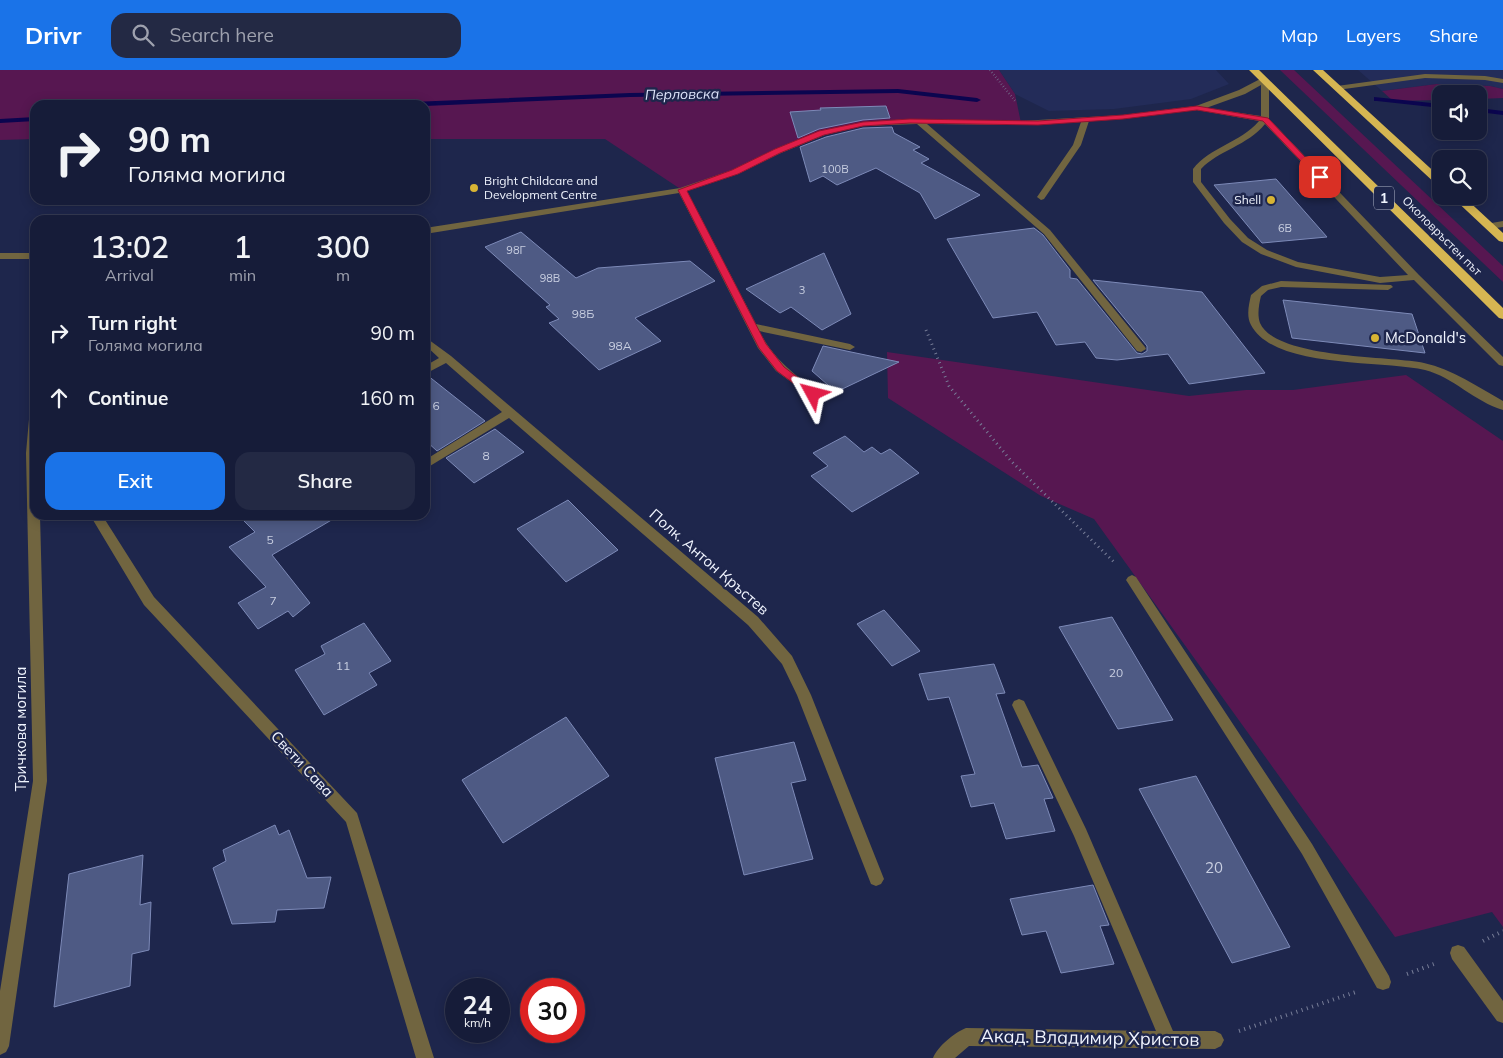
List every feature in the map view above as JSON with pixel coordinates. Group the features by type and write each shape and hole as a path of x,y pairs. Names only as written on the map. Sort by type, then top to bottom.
{"highway":[{"name":"Околовръстен път","path":"1254,70 1503,315"},
{"path":"1318,70 1432,174"},
{"path":"1466,205 1503,239"}],"street":[{"path":"1337,88 1426,76 1485,78 1503,82"},
{"path":"430,230 682,190 735,172 778,151 822,133 863,124 919,121 1038,123 1086,120 1197,108 1242,92 1265,80 1265,119 1254,132 1240,142 1203,162 1196,169 1197,182 1241,236 1264,252 1296,264 1380,280 1416,277"},
{"path":"1197,108 1265,119 1416,277 1503,363"},
{"path":"1041,197 1076,145 1086,120"},
{"path":"919,121 1047,232 1141,349"},
{"path":"682,190 762,346 780,369 813,394"},
{"path":"1489,226 1503,224"},
{"path":"0,256 30,256"},
{"path":"1416,277 1395,287 1282,284 1265,288 1256,295 1253,306 1256,326 1271,341 1289,349 1312,354 1423,366 1440,371 1503,406"},
{"path":"751,326 850,347"},
{"name":"Полк. Антон Кръстев","path":"430,344 753,621 787,660 804,695 876,879"},
{"path":"430,368 447,358"},
{"path":"430,462 510,412"},
{"name":"Тричкова могила","path":"0,1046 40,781 34,520"},
{"name":"Свети Сава","path":"99,520 149,601 352,818 425,1058"},
{"path":"1132,580 1308,849 1383,982"},
{"path":"1019,705 1081,834 1168,1039"},
{"path":"1458,953 1503,1015"},
{"name":"Акад. Владимир Христов","path":"942,1058 966,1037 1215,1040"}],"path":[{"path":"990,70 1008,94 1038,123"},
{"path":"926,330 949,386 955,394 1012,462 1132,580"}],"shaded area":[{"path":"0,70 999,70 1015,94 1021,123 863,124 822,133 735,172 682,190 605,139 430,139 430,100 30,100 30,139 0,140"},
{"path":"999,70 1216,70 1229,84 1191,99 1114,109 1049,111 1015,94"},
{"path":"1280,70 1294,70 1432,199 1432,205 1438,205 1503,266 1503,282"},
{"path":"1358,70 1503,70 1503,89 1487,85 1437,84 1382,91"},
{"path":"1437,84 1464,85 1432,85 1432,100 1393,101 1382,91"},
{"path":"1487,86 1503,89 1503,98 1487,99"},
{"path":"887,352 1189,396 1246,390 1293,390 1406,375 1503,441 1503,927 1492,912 1395,937 1094,519 1041,496 888,398"}],"building":[{"path":"886,106 890,118 863,120 819,129 798,138 790,112 821,110 820,108"},
{"path":"892,127 894,133 920,147 913,150 929,159 921,163 980,195 935,219 920,193 876,168 837,185 823,176 810,182 800,147 826,137 863,128"},
{"path":"1276,179 1327,237 1262,243 1214,185"},
{"path":"1034,228 1043,235 1070,270 1070,278 1077,279 1137,353 1142,354 1147,351 1147,346 1093,280 1202,292 1265,373 1189,384 1168,354 1117,360 1096,358 1085,342 1056,345 1037,312 993,318 947,239"},
{"path":"521,232 576,278 598,268 690,261 715,281 635,318 661,341 599,370 549,323 559,319 546,307 550,305 485,247"},
{"path":"824,253 851,314 822,330 791,307 780,313 746,289"},
{"path":"1283,300 1412,314 1425,353 1292,338"},
{"path":"823,346 899,362 836,392 812,371"},
{"path":"430,377 485,421 437,451 430,445"},
{"path":"495,429 524,452 474,483 446,458"},
{"path":"845,436 864,452 872,447 881,454 890,449 919,473 852,512 811,476 828,466 813,453"},
{"path":"568,500 618,550 566,582 517,529"},
{"path":"243,520 332,520 272,555 310,603 293,617 288,611 258,629 238,603 266,587 229,547 255,532"},
{"path":"884,610 920,651 892,666 857,624"},
{"path":"1112,617 1173,720 1118,729 1059,627"},
{"path":"364,623 391,661 369,673 377,685 324,715 295,670 325,654 321,646"},
{"path":"994,664 1005,693 996,694 1022,767 1038,765 1053,798 1044,799 1055,831 1006,839 994,803 971,807 961,776 975,774 949,697 928,700 919,674"},
{"path":"566,717 609,776 503,843 462,780"},
{"path":"794,742 806,780 791,783 813,859 744,875 715,758"},
{"path":"1196,776 1290,947 1232,963 1139,789"},
{"path":"275,825 279,835 289,830 307,878 331,877 324,908 277,910 275,922 232,924 213,868 226,861 223,850"},
{"path":"143,855 140,905 151,902 149,950 132,954 130,986 54,1007 69,874"},
{"path":"1093,885 1109,925 1100,926 1114,964 1061,973 1046,931 1022,935 1010,899"}],"waterway":[{"name":"Перловска","path":"430,103 630,95 898,91 977,100"},
{"name":"Перловска","path":"1377,99 1432,105"},
{"name":"Перловска","path":"1487,111 1503,113"},
{"name":"Перловска","path":"0,121 30,119"}],"place":[{"name":"Bright Childcare and Development Centre","path":"474,188"},
{"name":"Shell","path":"1271,200"},
{"name":"McDonald's","path":"1375,338"}],"route":[{"path":"813,394 780,369 762,346 682,190 735,172 778,151 822,133 863,124 910,121 1038,123 1123,117 1197,108 1265,119 1320,177"}]}
